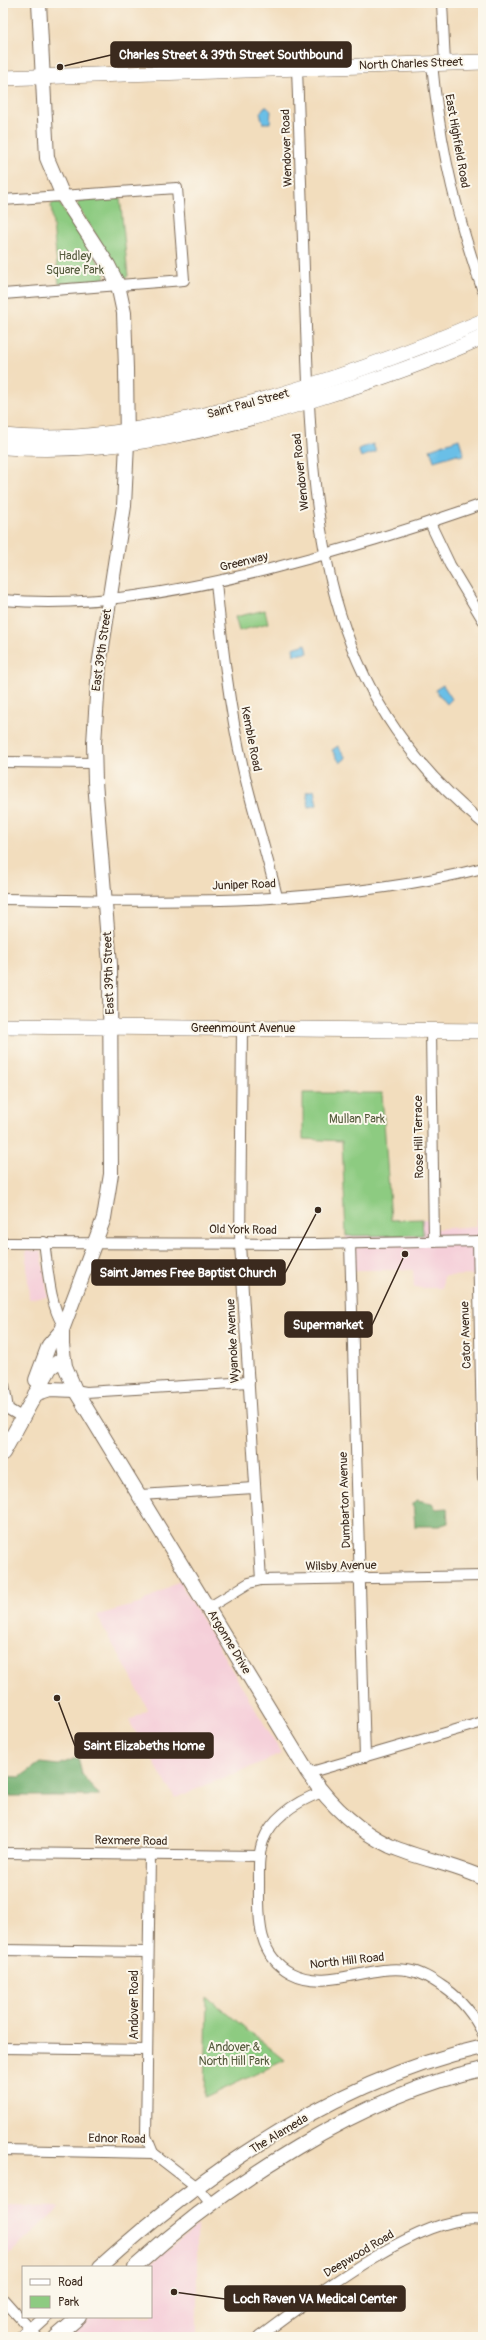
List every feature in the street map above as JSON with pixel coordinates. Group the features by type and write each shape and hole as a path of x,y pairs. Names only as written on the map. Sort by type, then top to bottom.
{"main road":[{"name":"East 39th Street","path":"39,3 46,152 52,174 63,196 108,265 118,285 125,323 127,437 123,511 96,690 94,763 106,900 111,1027 110,1186 106,1209 63,1328"},
{"name":"North Charles Street","path":"3,78 483,62"},
{"name":"Saint Paul Street","path":"308,395 483,322"},
{"name":"Saint Paul Street","path":"3,446 59,448 127,437 204,416 308,395 402,370 483,337"},
{"name":"Saint Paul Street","path":"3,436 42,438 127,437"},
{"name":"Greenmount Avenue","path":"3,1026 483,1031"},
{"name":"Argonne Drive","path":"63,1328 63,1358 67,1374 75,1390 308,1773 322,1792 352,1822 381,1841 412,1854 458,1868 483,1878"},
{"path":"35,1394 36,1381 49,1345 63,1328"},
{"path":"3,1453 35,1394 53,1365 63,1358"},
{"path":"35,1394 50,1389 75,1390"},
{"name":"The Alameda","path":"101,2266 150,2223 197,2187 273,2137 360,2090 434,2060 483,2047"},
{"name":"The Alameda","path":"136,2266 212,2204 266,2167 356,2117 420,2088 483,2069"},
{"path":"30,2335 44,2318"},
{"path":"56,2337 78,2318"}],"street":[{"name":"East Highfield Road","path":"442,3 438,63 440,137 449,178 483,291"},
{"name":"Wendover Road","path":"297,68 308,395 313,470 325,555 335,601 349,641 379,704 391,723 433,776 483,823"},
{"path":"3,200 177,188 184,280 3,294"},
{"name":"Greenway","path":"3,600 61,601 110,598 160,593 216,582 325,555 430,523 483,504"},
{"path":"430,523 450,565 483,620"},
{"name":"Kemble Road","path":"216,582 225,666 236,735 253,808 278,897"},
{"path":"3,762 94,763"},
{"name":"Juniper Road","path":"3,899 106,900 278,897 339,893 390,887 483,868"},
{"name":"Wyanoke Avenue","path":"242,1028 240,1244 254,1488 261,1580"},
{"name":"Rose Hill Terrace","path":"431,1030 434,1242"},
{"name":"Old York Road","path":"3,1242 240,1244 480,1241"},
{"name":"Cator Avenue","path":"480,1241 483,1477"},
{"path":"44,1242 54,1300 58,1318 63,1328"},
{"name":"Dumbarton Avenue","path":"350,1243 365,1757"},
{"path":"3,1378 8,1410 23,1418"},
{"path":"75,1390 86,1392 248,1382"},
{"path":"140,1495 254,1488"},
{"name":"Wilsby Avenue","path":"208,1608 249,1583 261,1580 483,1576"},
{"path":"308,1773 483,1722"},
{"name":"North Hill Road","path":"322,1792 294,1805 279,1818 263,1841 260,1856 259,1927 267,1951 283,1967 298,1976 313,1980 396,1969 416,1972 432,1979 458,1998 472,2014 483,2034"},
{"name":"Rexmere Road","path":"3,1853 260,1856"},
{"name":"Andover Road","path":"150,1855 147,1952 146,2136 153,2152"},
{"path":"3,1950 147,1952"},
{"path":"3,2048 147,2050"},
{"name":"Ednor Road","path":"3,2150 153,2152 197,2187 212,2204"},
{"name":"Deepwood Road","path":"259,2337 344,2277 405,2241 446,2224 462,2220 483,2220"},
{"path":"3,2299 30,2335"}],"shaded area":[{"path":"477,1218 483,1218 483,1243 478,1275 443,1276 443,1288 414,1288 413,1270 347,1270 346,1236 423,1235 422,1219 434,1219 435,1229 477,1226"},
{"path":"41,1250 48,1297 29,1299 26,1251"},
{"path":"179,1581 282,1754 175,1798 129,1721 148,1710 97,1615 142,1603"},
{"path":"3,2206 61,2207 3,2260"},
{"path":"197,2226 197,2337 69,2337 90,2318 152,2318 152,2266 148,2266"}],"green space":[{"name":"Hadley Square Park","path":"120,197 128,276 124,280 77,205 80,200"},
{"name":"Hadley Square Park","path":"55,201 59,203 105,272 104,280 59,284 51,205"},
{"path":"265,610 268,623 239,631 235,617"},
{"name":"Mullan Park","path":"303,1093 382,1093 391,1220 422,1219 423,1235 346,1236 342,1141 303,1139"},
{"path":"417,1500 432,1503 436,1509 447,1508 448,1523 439,1526 415,1526 413,1504"},
{"path":"78,1758 82,1774 99,1796 3,1796 3,1776 20,1777 40,1763 59,1765"},
{"name":"Andover & North Hill Park","path":"207,1997 285,2060 205,2098"}],"water":[{"path":"264,107 267,107 271,111 270,123 263,123 260,113"},
{"path":"459,439 464,455 459,456 457,454 434,461 430,449"},
{"path":"373,444 376,452 361,457 358,449"},
{"path":"306,644 308,653 294,655 293,648"},
{"path":"443,685 452,699 447,704 435,690"},
{"path":"338,746 346,758 340,763 332,750"},
{"path":"314,790 317,805 309,807 306,792"}],"place":[{"name":"Charles Street & 39th Street Southbound","path":"60,67"},
{"name":"Saint James Free Baptist Church","path":"318,1210"},
{"name":"Supermarket","path":"405,1254"},
{"name":"Saint Elizabeths Home","path":"57,1698"},
{"name":"Loch Raven VA Medical Center","path":"174,2292"}]}
